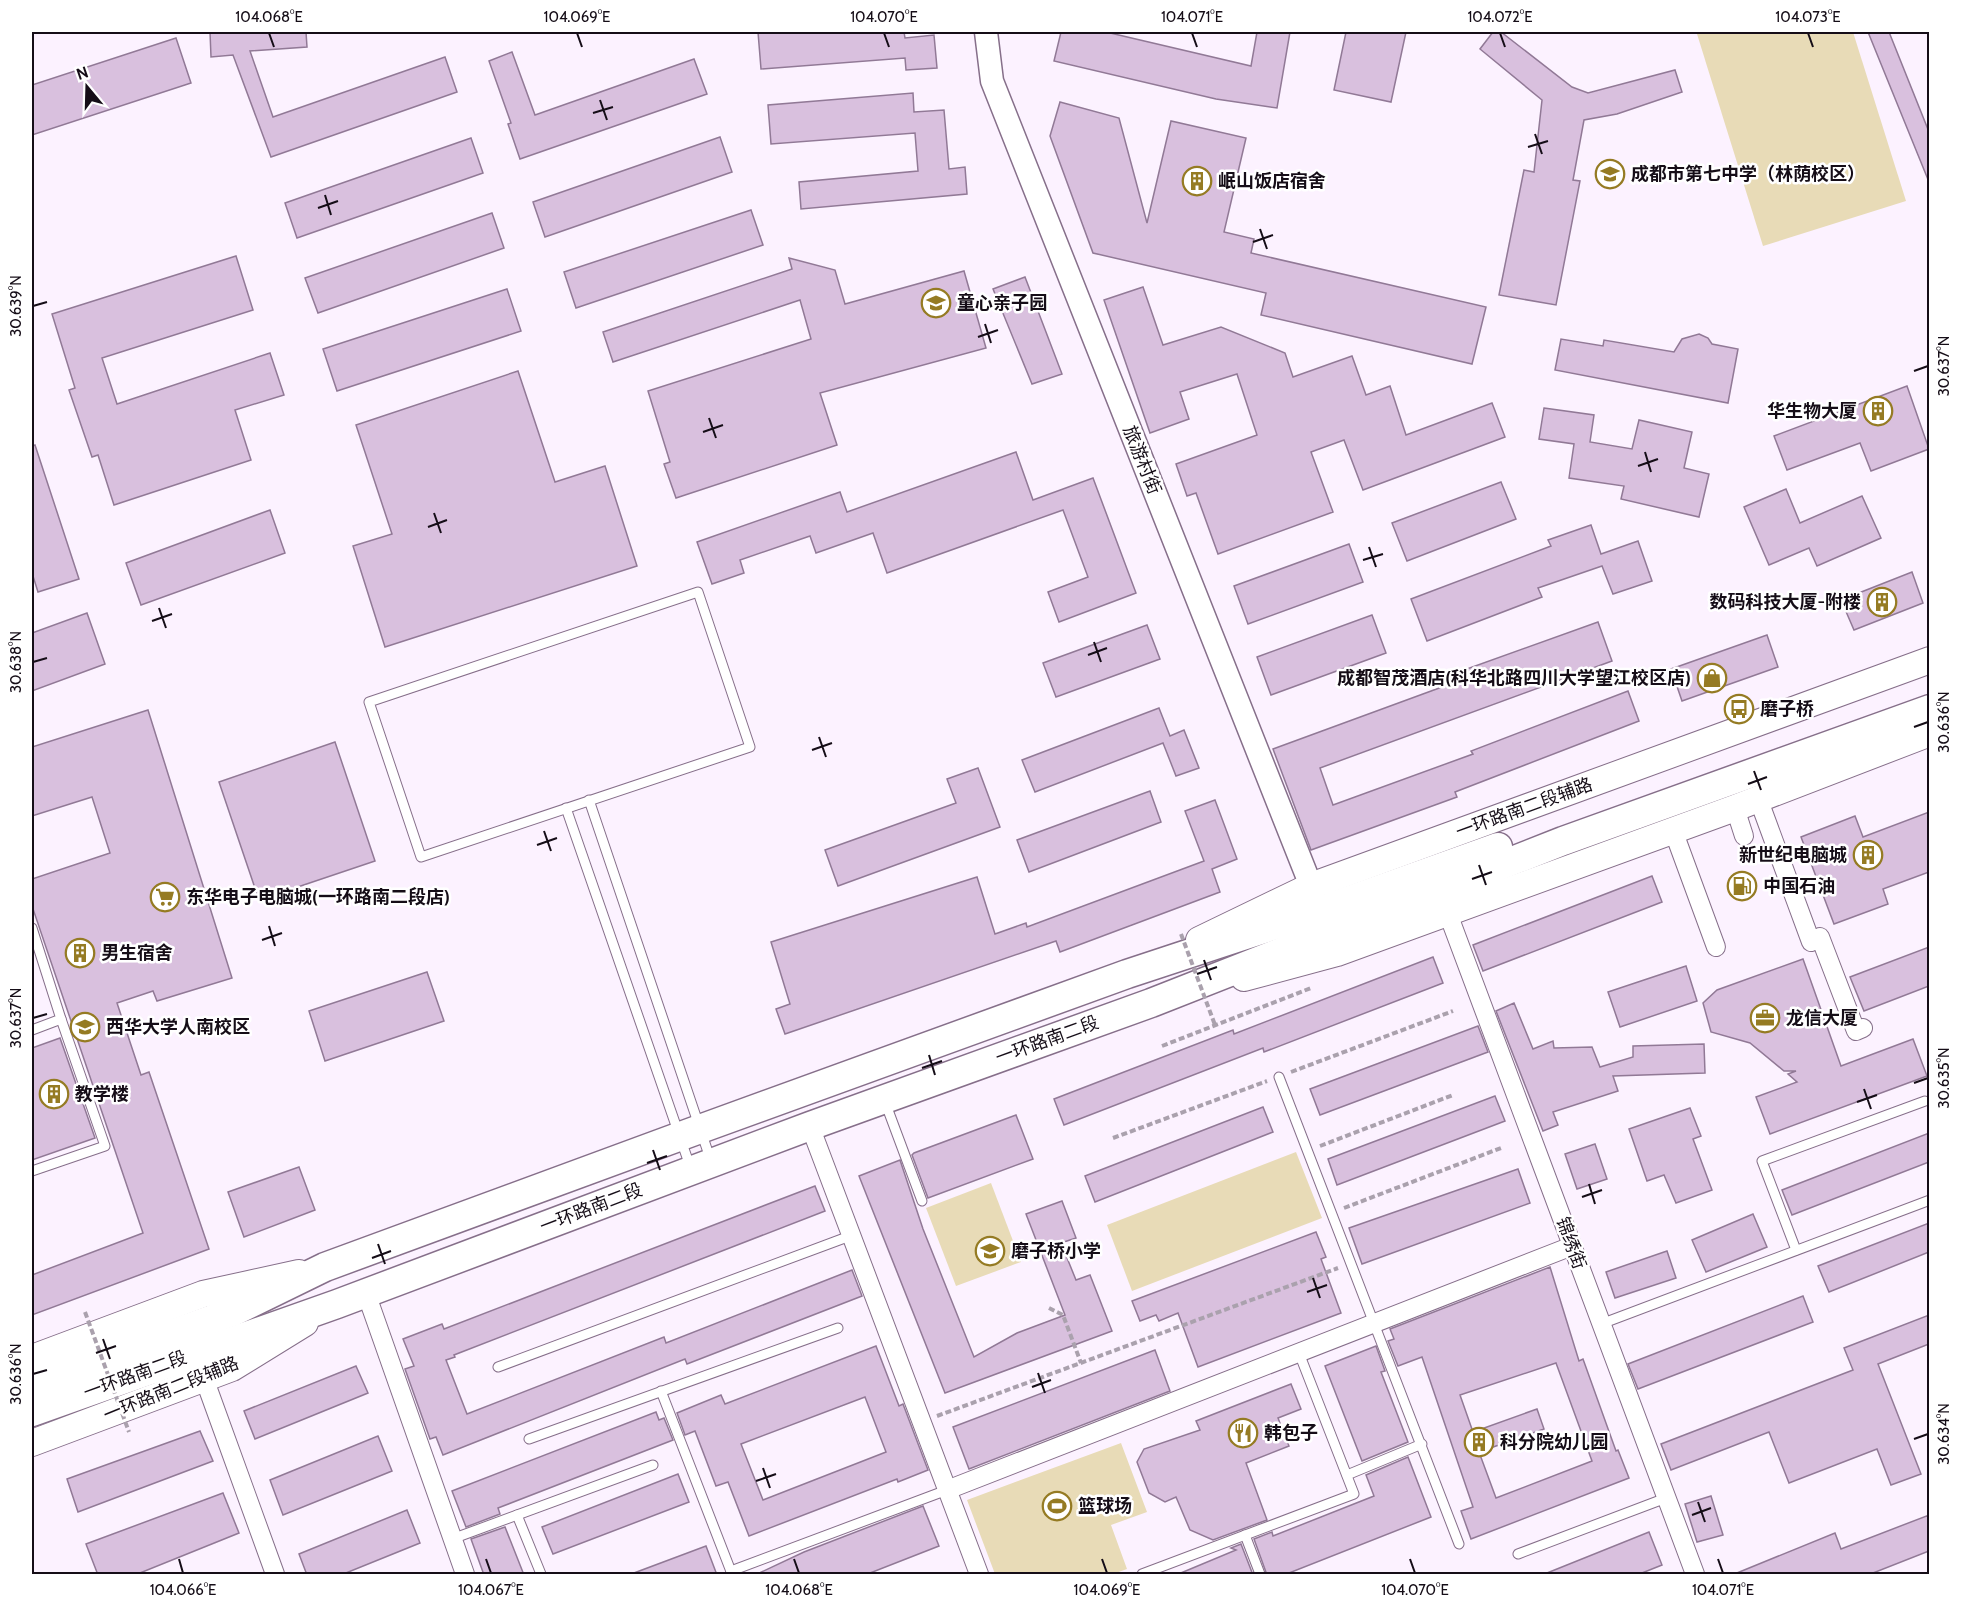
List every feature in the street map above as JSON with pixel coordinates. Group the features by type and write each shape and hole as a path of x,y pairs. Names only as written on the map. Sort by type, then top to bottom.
{"main road":[{"name":"一环路南二段辅路","path":"1127,974 1311,886 1929,660"},
{"name":"一环路南二段","path":"32,1384 235,1311 325,1267 690,1132 1127,974 1330,907 1929,693"},
{"name":"一环路南二段","path":"32,1412 337,1304 810,1126 1151,1003 1563,841 1929,710"},
{"path":"1151,1003 1337,953 1746,803 1929,733"},
{"path":"32,1358 202,1294 325,1267"},
{"name":"一环路南二段辅路","path":"32,1443 232,1368 337,1304"}],"street":[{"name":"旅游村街","path":"986,32 992,81 1311,886"},
{"path":"1744,836 1746,803"},
{"path":"1746,803 1811,942 1820,938 1856,1031 1863,1028"},
{"path":"1673,830 1716,947"},
{"name":"锦绣街","path":"1447,911 1695,1575"},
{"path":"810,1126 979,1575"},
{"path":"947,1490 1572,1246"},
{"path":"366,1293 465,1575"},
{"path":"204,1378 275,1575"}],"lane":[{"path":"698,592 750,747 566,808 421,857 369,702 698,592"},
{"path":"589,800 702,1167"},
{"path":"566,808 702,1167"},
{"path":"32,928 105,1146 32,1171"},
{"path":"32,1030 61,1019"},
{"path":"1279,1077 1376,1323 1459,1544"},
{"path":"884,1100 922,1201"},
{"path":"1796,1250 1762,1161 1925,1101"},
{"path":"1601,1324 1929,1200"},
{"path":"498,1366 850,1236"},
{"path":"529,1439 838,1328"},
{"path":"1142,1575 1354,1494 1299,1353"},
{"path":"661,1391 731,1573 947,1490"},
{"path":"1347,1474 1422,1444"},
{"path":"452,1539 653,1465"},
{"path":"1518,1554 1666,1498"},
{"path":"517,1515 541,1575"},
{"path":"1245,1535 1260,1575"}],"path":[{"path":"1181,934 1215,1025"},
{"path":"1162,1046 1311,988"},
{"path":"1113,1138 1453,1011"},
{"path":"1308,1151 1453,1095"},
{"path":"1332,1212 1501,1148"},
{"path":"922,1422 1352,1263"},
{"path":"1049,1308 1064,1315 1081,1363"},
{"path":"85,1312 129,1432"}],"shaded area":[{"path":"1705,32 1853,32 1906,201 1763,246 1697,34"},
{"path":"1296,1152 1322,1218 1132,1291 1107,1225"},
{"path":"991,1183 1021,1262 956,1286 926,1208"},
{"name":"篮球场","path":"1121,1443 1147,1512 1111,1525 1127,1569 1113,1574 995,1574 967,1500"}],"building":[{"path":"210,32 306,32 307,47 250,51 273,117 445,57 457,92 271,157 233,55 211,57"},
{"path":"758,32 904,32 905,38 934,35 937,68 906,70 905,58 761,69"},
{"path":"1061,32 1106,32 1251,66 1257,32 1290,32 1277,108 1216,99 1054,61"},
{"path":"1346,32 1406,32 1391,102 1334,90"},
{"path":"1493,32 1501,32 1572,87 1588,93 1675,70 1682,92 1617,114 1584,120 1573,180 1580,181 1556,305 1499,295 1524,170 1534,172 1542,100 1480,49"},
{"path":"1868,32 1889,32 1929,132 1929,182"},
{"path":"176,38 191,83 32,135 32,85"},
{"path":"512,52 535,115 694,59 707,94 520,159 508,124 511,123 489,61"},
{"path":"913,93 914,112 944,110 949,169 965,167 967,194 801,209 799,182 918,171 915,133 771,144 768,105"},
{"name":"岷山饭店宿舍","path":"1060,102 1119,118 1147,223 1171,121 1246,138 1224,232 1254,239 1251,253 1486,307 1472,364 1261,315 1266,293 1093,253 1050,136"},
{"path":"720,137 732,172 545,237 533,202"},
{"path":"471,138 483,173 297,238 285,203"},
{"path":"751,210 763,245 576,308 564,272"},
{"path":"492,213 504,248 318,313 305,278"},
{"path":"236,256 253,310 102,358 117,404 270,353 284,395 235,410 251,460 114,505 98,455 92,457 69,390 75,388 52,314"},
{"path":"789,258 835,270 845,304 964,271 986,348 820,393 837,445 676,498 664,464 670,462 648,391 811,339 800,300 613,362 603,332 792,269"},
{"path":"1025,277 1062,374 1032,384 993,289"},
{"path":"1143,287 1163,345 1221,327 1285,353 1293,377 1352,356 1366,395 1390,386 1406,435 1492,403 1505,437 1363,490 1344,440 1311,452 1333,512 1218,554 1196,493 1187,496 1176,464 1257,435 1237,374 1180,392 1189,419 1150,433 1104,300"},
{"path":"507,289 521,331 337,391 323,349"},
{"path":"1699,334 1708,338 1712,344 1738,349 1728,403 1555,370 1561,339 1603,346 1604,340 1674,352 1682,339"},
{"path":"518,371 555,482 605,466 637,566 385,647 353,546 392,534 356,425"},
{"name":"华生物大厦","path":"1907,386 1929,449 1871,471 1860,443 1787,470 1774,436"},
{"path":"1544,408 1594,415 1590,442 1632,449 1639,420 1692,432 1684,468 1709,474 1699,517 1621,499 1624,486 1569,478 1574,444 1539,439"},
{"path":"35,445 79,579 38,592 32,573 32,446"},
{"path":"1016,452 1033,500 1093,478 1136,593 1059,622 1048,592 1088,577 1063,510 887,573 873,533 816,553 810,536 740,560 744,573 712,584 697,542 840,492 847,512"},
{"path":"1501,482 1516,519 1407,561 1392,523"},
{"path":"1786,489 1800,523 1862,496 1881,538 1817,566 1809,548 1769,565 1744,507"},
{"path":"270,510 285,553 141,605 126,563"},
{"path":"1591,525 1601,554 1638,541 1652,581 1613,594 1602,566 1538,588 1542,597 1427,641 1411,599 1551,546 1548,540"},
{"path":"1349,544 1363,582 1248,624 1234,586"},
{"name":"数码科技大厦-附楼","path":"1912,572 1923,603 1854,630 1841,600"},
{"path":"87,613 105,664 32,691 32,633"},
{"path":"1372,615 1386,653 1271,695 1257,657"},
{"path":"1598,622 1612,661 1320,768 1333,805 1473,754 1471,751 1628,691 1639,721 1455,792 1457,797 1311,850 1273,749 1442,687 1439,679"},
{"path":"1147,625 1160,659 1056,697 1043,663"},
{"path":"1767,635 1778,667 1682,701 1671,669"},
{"path":"1159,708 1170,736 1184,730 1199,768 1176,776 1163,743 1035,792 1022,760"},
{"path":"148,710 232,978 157,1001 153,991 117,1003 141,1075 149,1072 209,1249 32,1315 32,1275 143,1233 32,906 32,879 110,853 92,797 32,816 32,747"},
{"path":"335,742 375,861 259,900 219,782"},
{"path":"978,768 1000,827 838,886 825,850 956,803 947,779"},
{"path":"1150,791 1161,822 1029,872 1017,840"},
{"path":"1215,800 1237,859 1212,869 1220,892 1060,952 1056,941 785,1034 776,1009 790,1004 771,942 977,877 995,934 1026,923 1027,927 1204,861 1185,811"},
{"name":"新世纪电脑城","path":"1929,812 1929,872 1883,889 1888,904 1834,924 1801,837 1855,816 1863,837"},
{"path":"1652,876 1662,902 1483,971 1473,945"},
{"path":"1929,947 1929,986 1864,1011 1850,977"},
{"path":"1433,957 1443,983 1264,1052 1263,1048 1064,1125 1054,1099 1233,1030 1234,1034"},
{"path":"1803,959 1841,1066 1913,1039 1927,1076 1770,1134 1756,1097 1797,1082 1788,1074 1796,1071 1784,1071 1750,1043 1711,1032 1703,1003 1717,990"},
{"path":"1686,966 1697,1001 1620,1027 1608,992"},
{"path":"427,972 444,1021 325,1061 309,1011"},
{"path":"1514,1003 1533,1049 1553,1041 1554,1048 1592,1047 1600,1067 1633,1057 1633,1046 1704,1044 1705,1073 1613,1076 1618,1091 1553,1112 1558,1125 1543,1131 1496,1011"},
{"path":"1478,1026 1488,1052 1320,1115 1310,1089"},
{"name":"教学楼","path":"60,1038 95,1138 32,1160 32,1048"},
{"path":"1495,1096 1505,1121 1337,1185 1328,1159"},
{"path":"1263,1107 1273,1132 1095,1202 1085,1176"},
{"path":"1690,1108 1701,1136 1693,1139 1712,1190 1676,1203 1664,1175 1647,1181 1629,1129"},
{"path":"1016,1115 1033,1159 928,1198 912,1155 914,1153"},
{"path":"1929,1133 1929,1162 1792,1215 1782,1190"},
{"path":"1595,1144 1607,1179 1577,1189 1565,1154"},
{"path":"900,1160 923,1229 974,1357 1017,1333 1065,1315 1026,1214 1062,1201 1076,1238 1061,1243 1076,1280 1090,1275 1112,1331 945,1393 859,1176"},
{"path":"299,1167 315,1210 244,1237 228,1192"},
{"path":"1518,1169 1530,1203 1362,1264 1349,1228"},
{"path":"815,1186 825,1211 446,1360 467,1414 664,1337 666,1343 852,1270 862,1296 687,1364 685,1359 443,1455 436,1437 430,1439 405,1369 414,1366 403,1339 442,1324 444,1329"},
{"path":"1753,1214 1767,1247 1706,1272 1692,1240"},
{"path":"1929,1223 1929,1252 1829,1292 1818,1266"},
{"path":"1316,1232 1326,1257 1321,1259 1341,1313 1198,1367 1178,1313 1159,1321 1156,1315 1140,1321 1132,1301"},
{"path":"1667,1251 1676,1278 1615,1298 1606,1272"},
{"path":"1550,1267 1579,1361 1583,1359 1616,1451 1618,1450 1629,1478 1471,1539 1461,1511 1473,1507 1422,1357 1398,1366 1388,1341 1394,1339 1390,1329","holes":["1556,1363 1592,1461 1496,1498 1479,1452 1544,1429 1537,1409 1473,1432 1460,1395"]},
{"path":"1803,1296 1813,1322 1638,1389 1628,1364"},
{"path":"1929,1315 1929,1344 1878,1364 1921,1474 1891,1485 1877,1449 1789,1483 1769,1432 1671,1470 1661,1444 1853,1370 1844,1348"},
{"path":"876,1346 899,1406 903,1404 928,1470 898,1482 897,1479 749,1536 728,1482 716,1486 695,1431 685,1435 677,1413 721,1395 725,1404","holes":["865,1397 886,1452 763,1500 741,1444"]},
{"path":"1376,1346 1385,1371 1381,1372 1408,1442 1362,1461 1325,1366"},
{"path":"1155,1350 1170,1391 969,1469 953,1427"},
{"path":"356,1366 368,1393 255,1439 244,1411"},
{"path":"1291,1384 1301,1409 1278,1418 1289,1446 1246,1463 1267,1520 1213,1540 1190,1530 1176,1497 1165,1502 1149,1493 1137,1462 1144,1449 1200,1430 1196,1421"},
{"path":"656,1412 659,1420 664,1418 673,1440 498,1508 500,1514 466,1527 452,1491"},
{"path":"200,1431 213,1461 78,1512 67,1479"},
{"path":"378,1436 392,1471 283,1515 270,1480"},
{"path":"1408,1457 1431,1517 1284,1575 1267,1575 1254,1539 1272,1532 1273,1536 1374,1496 1366,1475"},
{"path":"678,1474 689,1502 553,1554 542,1527"},
{"path":"223,1493 239,1533 135,1575 98,1575 86,1544"},
{"path":"1711,1496 1723,1535 1697,1542 1685,1504"},
{"path":"923,1506 939,1546 865,1575 755,1575 804,1552"},
{"path":"407,1510 420,1543 341,1575 307,1575 299,1554"},
{"path":"1929,1515 1929,1551 1868,1575 1732,1575 1835,1533 1841,1549"},
{"path":"505,1527 524,1575 484,1575 471,1539"},
{"path":"1649,1532 1662,1565 1637,1575 1542,1575"},
{"path":"1241,1544 1253,1575 1176,1575 1236,1550 1231,1548"},
{"path":"706,1546 717,1575 635,1575 634,1573"}],"place":[{"name":"成都市第七中学（林荫校区）","path":"1610,174"},
{"name":"岷山饭店宿舍","path":"1197,181"},
{"name":"童心亲子园","path":"936,303"},
{"name":"华生物大厦","path":"1878,411"},
{"name":"数码科技大厦-附楼","path":"1882,602"},
{"name":"成都智茂酒店(科华北路四川大学望江校区店)","path":"1712,678"},
{"name":"磨子桥","path":"1739,709"},
{"name":"新世纪电脑城","path":"1868,855"},
{"name":"中国石油","path":"1742,886"},
{"name":"东华电子电脑城(一环路南二段店)","path":"165,897"},
{"name":"男生宿舍","path":"80,953"},
{"name":"龙信大厦","path":"1765,1018"},
{"name":"西华大学人南校区","path":"85,1027"},
{"name":"教学楼","path":"54,1094"},
{"name":"磨子桥小学","path":"990,1251"},
{"name":"韩包子","path":"1243,1433"},
{"name":"科分院幼儿园","path":"1479,1442"},
{"name":"篮球场","path":"1057,1506"}]}
